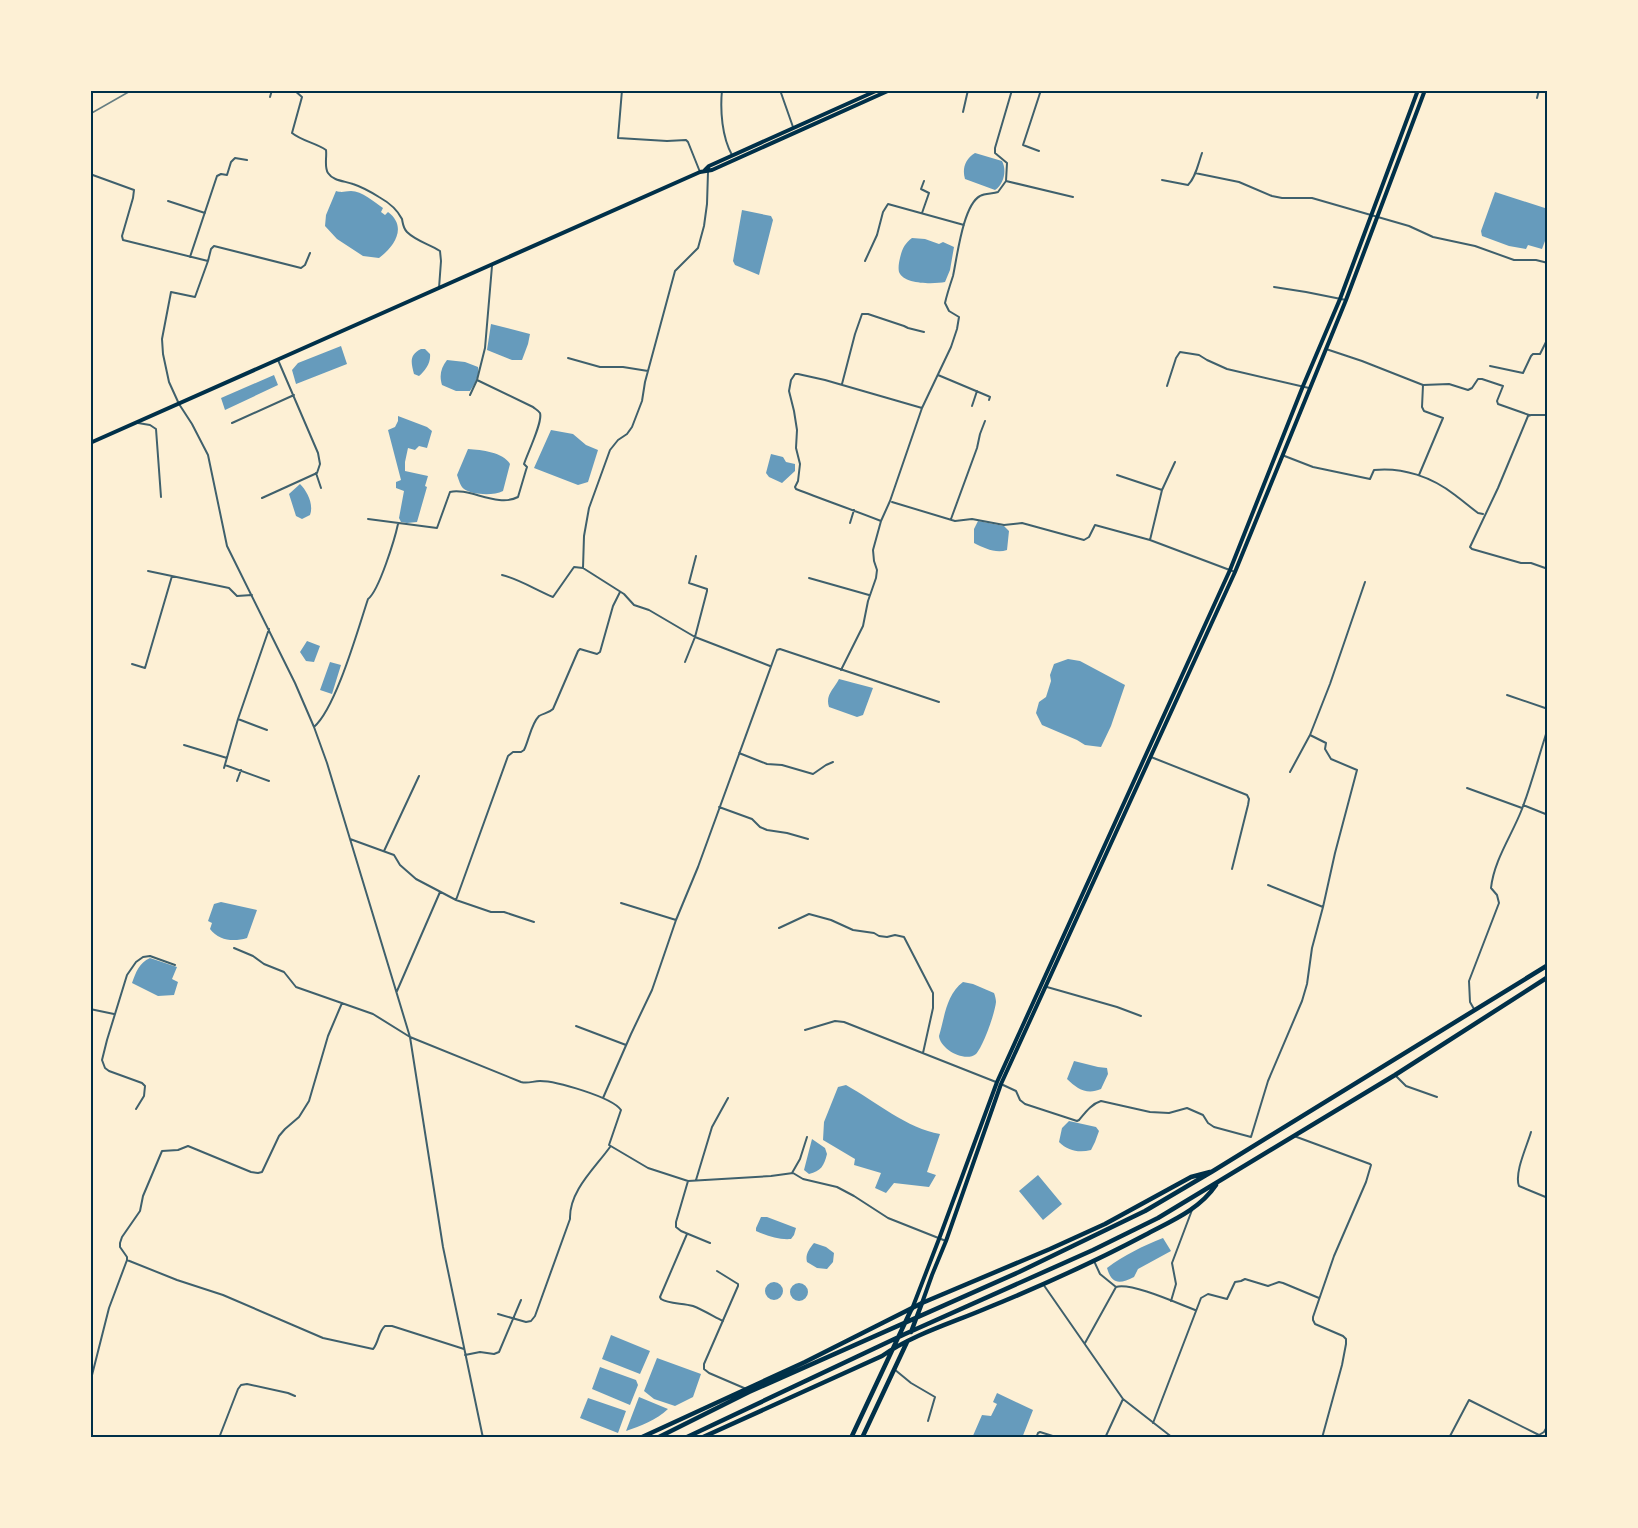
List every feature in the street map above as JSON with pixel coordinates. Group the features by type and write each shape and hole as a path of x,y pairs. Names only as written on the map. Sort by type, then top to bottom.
{"highway":[{"path":"657,1438 749,1392 1019,1272 1144,1211 1214,1171 1548,965"},
{"path":"685,1438 1158,1218 1395,1075 1548,977"},
{"path":"640,1438 805,1362 922,1303 1105,1224 1191,1177 1214,1171"},
{"path":"701,1438 882,1356 907,1341 1093,1261 1192,1209 1218,1183"},
{"path":"862,1438 922,1303"},
{"path":"851,1438 912,1310"}],"main road":[{"path":"90,443 705,170 878,90"},
{"path":"705,170 732,155 890,90"},
{"path":"912,1310 999,1083 1233,571 1303,386 1340,299 1418,90"},
{"path":"922,1303 946,1241 999,1083 1046,987 1233,571 1346,300 1425,90"}],"street":[{"path":"270,97 272,90"},
{"path":"294,90 302,97 292,134 316,143 326,150 326,169 334,179 354,184 392,205 408,232 419,241 440,250 439,288"},
{"path":"584,568 584,536 589,508 610,450 632,427 642,401 675,271 698,248 706,215 705,170 686,140 618,138 622,90"},
{"path":"722,90 723,122 727,145 732,155"},
{"path":"780,90 794,130"},
{"path":"963,112 968,90"},
{"path":"841,670 863,626 877,570 874,561 874,543 881,521 922,408 951,347 960,318 949,311 945,303 964,225 978,197 998,192 1006,181 1007,163 995,153 995,148 1012,90"},
{"path":"1035,90 1041,91 1023,145 1039,151"},
{"path":"1537,98 1539,90"},
{"path":"1162,180 1188,186 1202,153"},
{"path":"190,256 219,174 227,175 234,158 247,160"},
{"path":"1195,173 1239,182 1272,196 1312,198 1409,226 1433,237 1475,246 1514,260 1536,260 1548,263"},
{"path":"90,174 134,190 134,198 122,236 124,241 208,261"},
{"path":"922,213 930,193 921,189 924,181"},
{"path":"1006,181 1073,197"},
{"path":"168,201 205,213"},
{"path":"866,261 888,204 964,225"},
{"path":"310,253 305,266 301,268 214,246 195,297 172,292 170,294 162,346 169,382 208,455 227,546 269,629 314,727 397,991 410,1037 443,1247 483,1438"},
{"path":"470,395 477,380 485,348 492,265"},
{"path":"1274,287 1346,300"},
{"path":"842,385 862,314 924,332"},
{"path":"1490,366 1523,373 1531,356 1540,354 1548,338"},
{"path":"1326,349 1423,385 1449,384 1468,390 1482,379 1503,386 1498,404 1529,415 1548,415"},
{"path":"1167,386 1176,357 1180,352 1199,355 1227,369 1309,388"},
{"path":"568,358 600,367 623,367 648,371"},
{"path":"262,498 316,473 320,464 318,453 278,360"},
{"path":"881,521 796,489 800,464 796,448 797,430 789,391 791,380 795,374 798,374 922,408"},
{"path":"938,375 988,396 989,400"},
{"path":"368,519 437,528 450,492 501,500 518,497 527,467 524,464 541,416 539,411 533,407 477,380"},
{"path":"1419,475 1443,418 1424,411 1422,407 1423,385"},
{"path":"972,406 977,392"},
{"path":"232,423 294,395"},
{"path":"1529,415 1470,547 1521,564 1531,563 1548,569"},
{"path":"951,519 986,421"},
{"path":"137,423 150,425 156,429 161,497"},
{"path":"1282,455 1313,467 1370,478 1374,470 1382,469 1419,475 1443,487 1484,515"},
{"path":"1150,540 1162,490 1175,462"},
{"path":"316,473 321,488"},
{"path":"1117,475 1162,490"},
{"path":"890,501 951,519 962,521 972,519 1004,525 1022,523 1084,540 1089,537 1095,525 1150,540 1233,571"},
{"path":"850,523 854,510"},
{"path":"314,727 321,721 335,692 368,599 374,594 398,524"},
{"path":"685,662 707,591 689,583 696,556"},
{"path":"502,575 514,578 526,586 553,597 574,567 584,568 620,592 634,605 649,610 694,637 770,666"},
{"path":"148,571 230,588 237,596 252,596"},
{"path":"132,664 145,668 172,576"},
{"path":"809,578 869,595"},
{"path":"1290,772 1310,735 1335,671 1365,582"},
{"path":"456,900 508,756 513,752 524,750 535,723 542,715 553,709 578,651 580,649 597,654 600,652 613,606 620,592"},
{"path":"268,781 225,767 238,719 269,629"},
{"path":"603,1098 652,990 777,650 780,649 939,702"},
{"path":"1507,695 1548,709"},
{"path":"238,719 267,730"},
{"path":"1475,1011 1470,1002 1469,981 1499,903 1497,895 1491,888 1492,879 1523,807 1548,728"},
{"path":"805,1030 839,1021 999,1083 1016,1091 1020,1100 1025,1104 1077,1121 1086,1111 1101,1101 1150,1112 1169,1113 1187,1108 1203,1115 1214,1127 1251,1137 1268,1081 1307,984 1312,948 1357,770 1331,759 1325,749 1326,742 1310,735"},
{"path":"1543,742 1548,744"},
{"path":"183,745 227,758"},
{"path":"739,753 767,764 782,765 813,774 833,762"},
{"path":"1151,757 1247,795 1248,805 1232,869"},
{"path":"237,782 240,770"},
{"path":"384,851 419,776"},
{"path":"1467,788 1548,815"},
{"path":"719,807 752,819 760,827 808,839"},
{"path":"350,839 396,856 398,863 416,879 456,900 491,912 504,912 534,922"},
{"path":"1268,885 1323,907"},
{"path":"397,991 440,892"},
{"path":"621,903 676,920"},
{"path":"779,928 809,914 831,920 853,930 879,936 904,937 933,993 933,1008 923,1053"},
{"path":"234,948 284,972 296,987 373,1014 410,1037 521,1082 542,1081 577,1088 603,1098 621,1110 609,1144 610,1147 578,1189 569,1212 570,1219 535,1316 531,1321 526,1322 498,1314"},
{"path":"136,1109 144,1096 145,1086 109,1071 102,1060 114,1014 127,975 140,959 150,956 175,965"},
{"path":"1046,987 1142,1016"},
{"path":"90,1383 109,1308 127,1260 120,1243 140,1211 162,1151 192,1147 251,1172 262,1172 279,1136 304,1111 309,1101 328,1036 342,1003"},
{"path":"90,1009 114,1014"},
{"path":"576,1026 626,1045"},
{"path":"1395,1075 1406,1086 1437,1097"},
{"path":"696,1180 712,1127 728,1098"},
{"path":"1531,1132 1517,1175 1517,1183 1519,1186 1548,1198"},
{"path":"1294,1136 1371,1165 1334,1256 1312,1320 1315,1324 1346,1339 1340,1376 1322,1438"},
{"path":"792,1173 800,1159 807,1137"},
{"path":"610,1147 648,1168 688,1181 792,1173 803,1179 837,1187 888,1218 946,1241"},
{"path":"688,1181 676,1227 710,1243"},
{"path":"1171,1301 1176,1284 1172,1263 1192,1209"},
{"path":"687,1234 660,1297 667,1302 693,1306 723,1321"},
{"path":"127,1260 223,1295 322,1338 373,1349 382,1329 385,1326 392,1326 464,1350"},
{"path":"1093,1261 1100,1274 1116,1287"},
{"path":"717,1271 738,1286 704,1364 704,1369 745,1389"},
{"path":"1153,1423 1199,1300 1208,1294 1227,1299 1234,1282 1245,1279 1268,1286 1283,1282 1319,1298"},
{"path":"1043,1284 1124,1399 1173,1438"},
{"path":"1085,1342 1116,1287 1123,1285 1135,1288 1195,1310"},
{"path":"465,1355 480,1352 497,1354 520,1300"},
{"path":"894,1369 911,1383 935,1397 928,1421"},
{"path":"219,1438 241,1385 247,1384 295,1396"},
{"path":"1105,1438 1124,1399"},
{"path":"1449,1438 1469,1400 1539,1435"},
{"path":"1536,1438 1544,1432 1548,1425"},
{"path":"1036,1438 1040,1432 1059,1438"}],"water":[{"path":"975,153 1002,161 1004,177 995,190 965,179 965,164"},
{"path":"336,191 351,191 368,197 383,208 381,212 385,215 388,212 394,218 398,230 397,237 390,248 379,258 363,256 337,239 325,226 326,215"},
{"path":"1495,192 1548,209 1548,233 1542,249 1528,245 1526,249 1509,246 1482,236 1481,231"},
{"path":"742,210 771,216 773,220 759,275 735,265 733,261"},
{"path":"912,238 925,239 939,244 943,242 954,247 950,270 945,282 920,283 907,279 899,272 903,249"},
{"path":"491,324 530,334 522,360 512,360 487,350"},
{"path":"341,346 347,364 296,384 292,370 298,363"},
{"path":"425,349 430,354 430,361 419,376 414,374 412,359 414,354"},
{"path":"447,360 465,362 478,367 475,383 470,391 456,391 442,385 441,372"},
{"path":"274,375 278,385 225,410 221,398"},
{"path":"398,416 432,431 427,448 419,446 415,450 408,448 405,462 405,471 428,476 417,522 401,522 399,518 404,491 396,488 396,482 401,480 388,430 395,427"},
{"path":"551,430 573,434 586,445 598,450 588,482 578,485 534,468"},
{"path":"468,449 492,452 507,460 510,464 503,491 483,494 472,493 463,488 457,475"},
{"path":"771,454 783,457 786,462 795,464 795,471 782,483 769,477 766,473"},
{"path":"300,484 311,506 310,515 302,519 296,516 289,494"},
{"path":"978,521 1004,526 1009,531 1007,550 994,551 974,543 974,529"},
{"path":"307,641 320,646 314,662 306,661 300,652"},
{"path":"1068,659 1080,661 1125,685 1101,747 1085,745 1042,725 1036,713 1039,702 1046,697 1054,664"},
{"path":"330,662 341,665 332,694 320,690"},
{"path":"839,679 873,688 863,715 857,717 829,707 829,696"},
{"path":"221,902 257,910 247,938 227,940 210,929 212,923 208,921 214,904"},
{"path":"150,958 177,967 172,979 178,982 174,995 158,996 132,983 141,965"},
{"path":"963,982 994,993 996,1002 988,1030 979,1050 976,1054 966,1057 948,1050 940,1041 939,1036 953,993"},
{"path":"1074,1061 1107,1068 1108,1074 1101,1089 1082,1090 1067,1079"},
{"path":"846,1085 904,1121 940,1134 927,1172 936,1175 929,1187 894,1183 886,1193 875,1188 881,1173 854,1165 855,1159 823,1140 824,1122 838,1087"},
{"path":"1069,1121 1096,1127 1099,1131 1091,1150 1074,1150 1059,1142 1062,1128"},
{"path":"812,1139 825,1148 827,1154 821,1167 809,1174 804,1170"},
{"path":"1038,1175 1062,1204 1043,1220 1019,1191"},
{"path":"761,1217 796,1228 794,1235 791,1239 782,1239 756,1231"},
{"path":"1163,1238 1171,1251 1138,1269 1134,1277 1121,1282 1111,1278 1107,1268 1134,1251"},
{"path":"814,1243 834,1253 833,1262 827,1269 817,1268 807,1262 808,1252"},
{"path":"774,1282 780,1285 783,1291 780,1297 774,1300 768,1297 765,1291 768,1285"},
{"path":"799,1283 805,1286 808,1292 805,1298 799,1301 793,1298 790,1292 793,1286"},
{"path":"611,1335 650,1351 640,1374 602,1359"},
{"path":"657,1358 701,1374 693,1397 675,1406 654,1399 644,1391"},
{"path":"600,1367 636,1380 638,1385 630,1405 592,1389"},
{"path":"997,1393 1033,1410 1022,1438 972,1438 982,1415 991,1416 997,1404 993,1402"},
{"path":"639,1397 668,1409 648,1422 626,1431"},
{"path":"588,1398 626,1411 618,1433 580,1418"}],"railway":[{"path":"90,114 132,90"}]}
